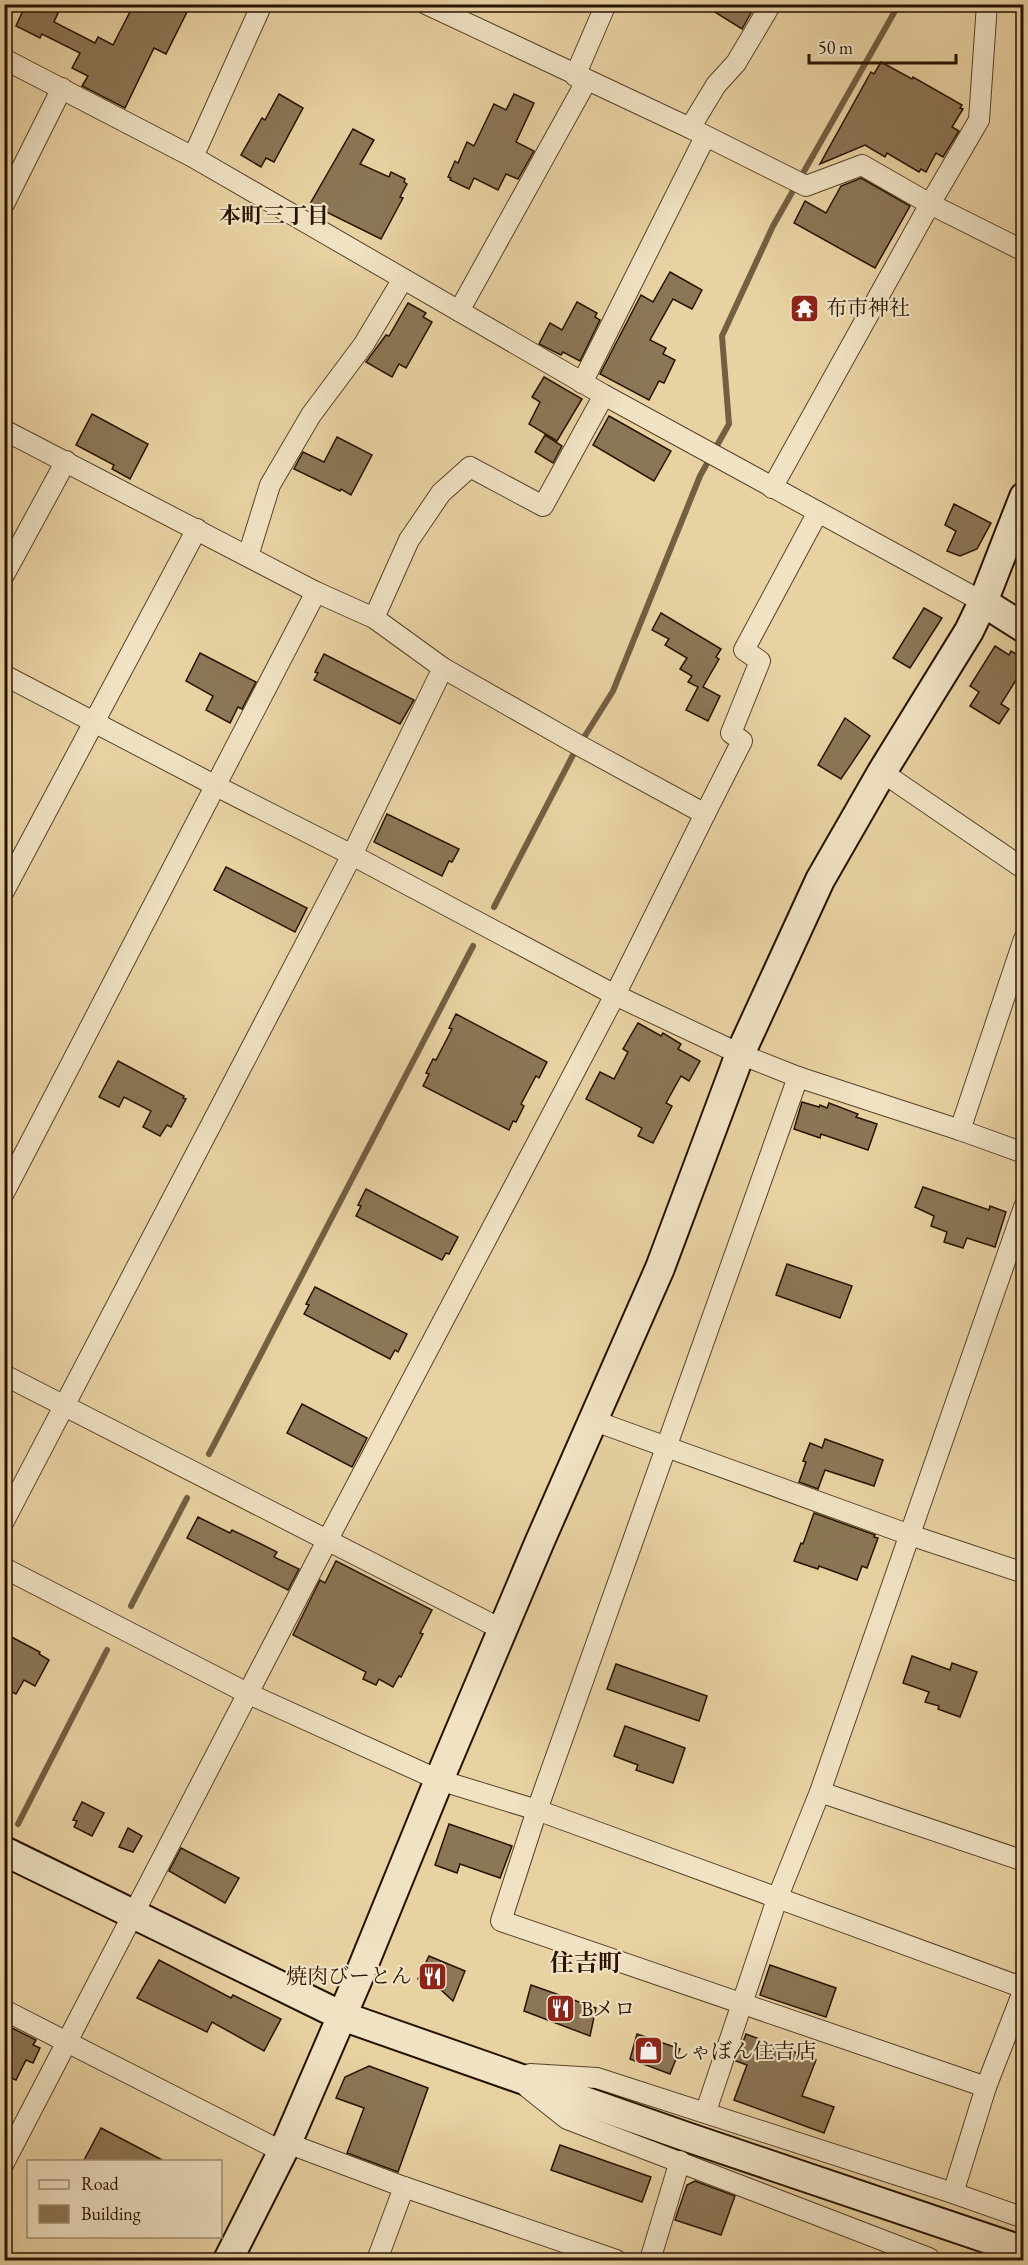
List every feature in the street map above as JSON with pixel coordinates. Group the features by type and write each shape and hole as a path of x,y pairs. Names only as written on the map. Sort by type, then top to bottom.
{"street":[{"path":"193,156 262,4"},
{"path":"459,311 581,78 606,4"},
{"path":"582,383 697,132 716,85 736,63 771,4"},
{"path":"772,488 979,120 987,4"},
{"path":"431,6 797,181 862,165 930,204 1023,250"},
{"path":"4,59 193,156 582,383 983,602 1023,627"},
{"path":"4,204 62,87"},
{"path":"248,556 270,485 311,415 364,344 403,279"},
{"path":"374,618 409,540 441,493 470,466 543,506 604,395"},
{"path":"4,430 316,592 374,618 443,668 705,814"},
{"path":"4,574 66,461"},
{"path":"228,2260 285,2147 592,1420 660,1268 740,1053 820,880 882,772 969,631 983,602 1023,497"},
{"path":"4,2163 327,1541 615,995 742,741 731,733 760,661 744,650 818,512"},
{"path":"4,891 197,529"},
{"path":"4,1193 316,592"},
{"path":"4,1521 352,855 443,668"},
{"path":"4,675 352,855 615,995 740,1053 798,1077 1023,1153"},
{"path":"882,772 1023,869"},
{"path":"960,1130 1023,939"},
{"path":"798,1077 537,1810 501,1921 986,2087"},
{"path":"706,2111 777,1899 820,1792 1023,1207"},
{"path":"4,1375 503,1630"},
{"path":"592,1420 910,1535 1023,1573"},
{"path":"4,1568 249,1694 439,1780 537,1810 1023,1988 986,2087 953,2193"},
{"path":"820,1792 1023,1861"},
{"path":"4,1851 342,2016 687,2137 1023,2251"},
{"path":"4,2010 285,2147 616,2260"},
{"path":"509,2073 597,2078 706,2111 1023,2218"},
{"path":"509,2073 567,2119 932,2260"},
{"path":"650,2260 680,2161"},
{"path":"377,2260 404,2187"}],"building":[{"path":"26,4 62,4 54,22 95,43 98,37 113,45 134,4 191,4 166,54 154,48 125,108 82,86 88,76 72,68 80,53 42,34 40,38 16,26"},
{"path":"702,4 756,4 742,29"},
{"path":"881,62 962,105 960,108 963,109 952,127 959,131 943,157 936,153 926,172 921,169 919,172 887,153 885,157 865,145 820,164 871,72 874,74"},
{"path":"279,94 303,108 274,162 266,158 261,167 241,155 262,118 265,120"},
{"path":"514,94 534,103 516,142 534,151 518,179 506,174 498,190 474,178 469,189 450,180 451,178 448,177 455,161 458,163 467,142 474,146 494,104 506,110"},
{"path":"353,129 374,140 360,164 389,177 391,172 405,179 404,182 407,184 400,197 403,198 381,239 310,204"},
{"path":"861,178 910,206 875,268 794,223 805,201 826,213 841,186"},
{"path":"670,272 702,290 692,309 673,299 650,340 666,348 663,354 675,360 664,383 659,381 649,400 600,374 641,295 653,302"},
{"path":"577,302 597,313 595,317 600,320 580,361 563,352 561,355 539,344 550,323 562,330"},
{"path":"408,303 426,313 423,317 432,322 406,368 399,364 392,377 366,362 386,335 389,336"},
{"path":"544,377 582,399 557,441 529,424 540,402 532,397"},
{"path":"92,414 148,444 130,479 112,469 114,465 76,445"},
{"path":"609,416 671,451 654,481 593,445"},
{"path":"545,435 562,446 553,463 535,452"},
{"path":"337,437 372,455 351,495 294,469 303,452 324,462"},
{"path":"954,504 991,523 977,549 960,556 947,551 956,531 945,525"},
{"path":"924,608 942,618 910,668 893,658"},
{"path":"661,613 721,649 716,657 719,659 703,687 720,696 708,721 686,710 698,687 688,682 692,676 680,669 687,658 665,645 669,639 652,630"},
{"path":"995,646 1009,655 1011,651 1023,658 1023,669 1001,704 1009,709 999,724 970,706 979,692 970,686"},
{"path":"200,653 256,682 242,709 238,707 230,723 206,710 213,696 186,681"},
{"path":"324,654 414,700 400,724 314,680 318,673 315,672"},
{"path":"845,718 870,736 841,779 818,765"},
{"path":"387,814 459,849 452,862 449,861 442,876 374,842"},
{"path":"226,867 307,908 295,932 214,890"},
{"path":"456,1014 547,1062 539,1078 536,1076 521,1104 524,1106 516,1122 513,1121 509,1130 423,1086 429,1074 426,1073 433,1059 436,1060 452,1029 449,1028"},
{"path":"638,1023 661,1036 663,1033 681,1044 678,1049 700,1061 689,1081 681,1076 666,1103 672,1106 653,1143 638,1136 642,1128 586,1099 600,1072 614,1079 628,1052 623,1049"},
{"path":"118,1061 186,1099 171,1127 167,1125 160,1136 143,1127 151,1111 124,1097 119,1107 99,1097"},
{"path":"802,1102 827,1108 829,1103 858,1114 856,1117 877,1124 868,1150 821,1134 820,1138 794,1129"},
{"path":"923,1187 989,1210 990,1206 1006,1212 995,1247 967,1238 963,1248 944,1242 947,1232 931,1226 934,1216 915,1207"},
{"path":"366,1189 458,1237 449,1254 446,1253 442,1260 356,1216 361,1206 358,1205"},
{"path":"787,1264 852,1286 840,1318 776,1295"},
{"path":"315,1287 407,1334 398,1352 395,1350 390,1359 304,1314 309,1305 306,1304"},
{"path":"302,1404 367,1438 352,1467 287,1433"},
{"path":"825,1439 883,1460 874,1486 825,1470 818,1489 799,1482 806,1462 803,1461 810,1443 822,1448"},
{"path":"814,1513 878,1538 867,1568 862,1566 857,1580 819,1566 818,1569 794,1561"},
{"path":"198,1517 230,1533 232,1530 277,1552 274,1557 299,1569 288,1590 187,1538"},
{"path":"336,1561 432,1610 420,1633 423,1634 401,1677 399,1676 393,1687 379,1679 376,1685 363,1679 366,1672 293,1635 320,1580 325,1583"},
{"path":"4,1633 40,1652 39,1654 49,1660 35,1686 24,1680 16,1694 4,1688"},
{"path":"912,1656 950,1670 952,1663 977,1672 960,1717 938,1709 939,1706 925,1702 929,1692 903,1683"},
{"path":"616,1664 707,1696 699,1721 607,1689"},
{"path":"625,1726 685,1748 673,1783 636,1770 638,1765 614,1756"},
{"path":"82,1802 104,1813 92,1836 74,1827 77,1821 73,1820"},
{"path":"449,1824 512,1846 500,1878 460,1864 457,1873 435,1865"},
{"path":"128,1828 142,1836 133,1852 119,1847"},
{"path":"181,1848 239,1878 225,1903 169,1871"},
{"path":"429,1956 465,1971 453,2001 441,1990 418,1979"},
{"path":"159,1960 231,1998 233,1995 281,2019 264,2051 212,2022 207,2032 137,1998"},
{"path":"770,1965 836,1988 826,2017 760,1995"},
{"name":"Bメロ","path":"531,1985 596,2008 590,2036 524,2011"},
{"path":"4,2024 36,2040 33,2045 40,2048 33,2063 26,2060 16,2080 4,2075"},
{"path":"637,2034 680,2049 670,2074 630,2059"},
{"path":"746,2034 816,2060 802,2096 834,2107 824,2133 734,2100 747,2065 736,2061"},
{"path":"369,2066 428,2088 398,2172 347,2153 364,2108 336,2098 345,2077"},
{"path":"101,2128 162,2160 84,2160"},
{"path":"560,2145 651,2177 642,2202 551,2170"},
{"path":"695,2181 735,2196 721,2235 675,2220 687,2185"}],"waterway":[{"path":"494,907 573,755 613,691 700,476 729,424 722,336 773,226 899,4"},
{"path":"209,1454 473,946"},
{"path":"131,1606 187,1498"},
{"path":"18,1824 107,1650"}],"place":[{"name":"布市神社","path":"805,308"},
{"name":"焼肉びーとん","path":"433,1976"},
{"name":"Bメロ","path":"560,2009"},
{"name":"しゃぼん住吉店","path":"648,2051"}],"district":[{"name":"本町三丁目","path":"274,215"},
{"name":"住吉町","path":"586,1963"}]}
